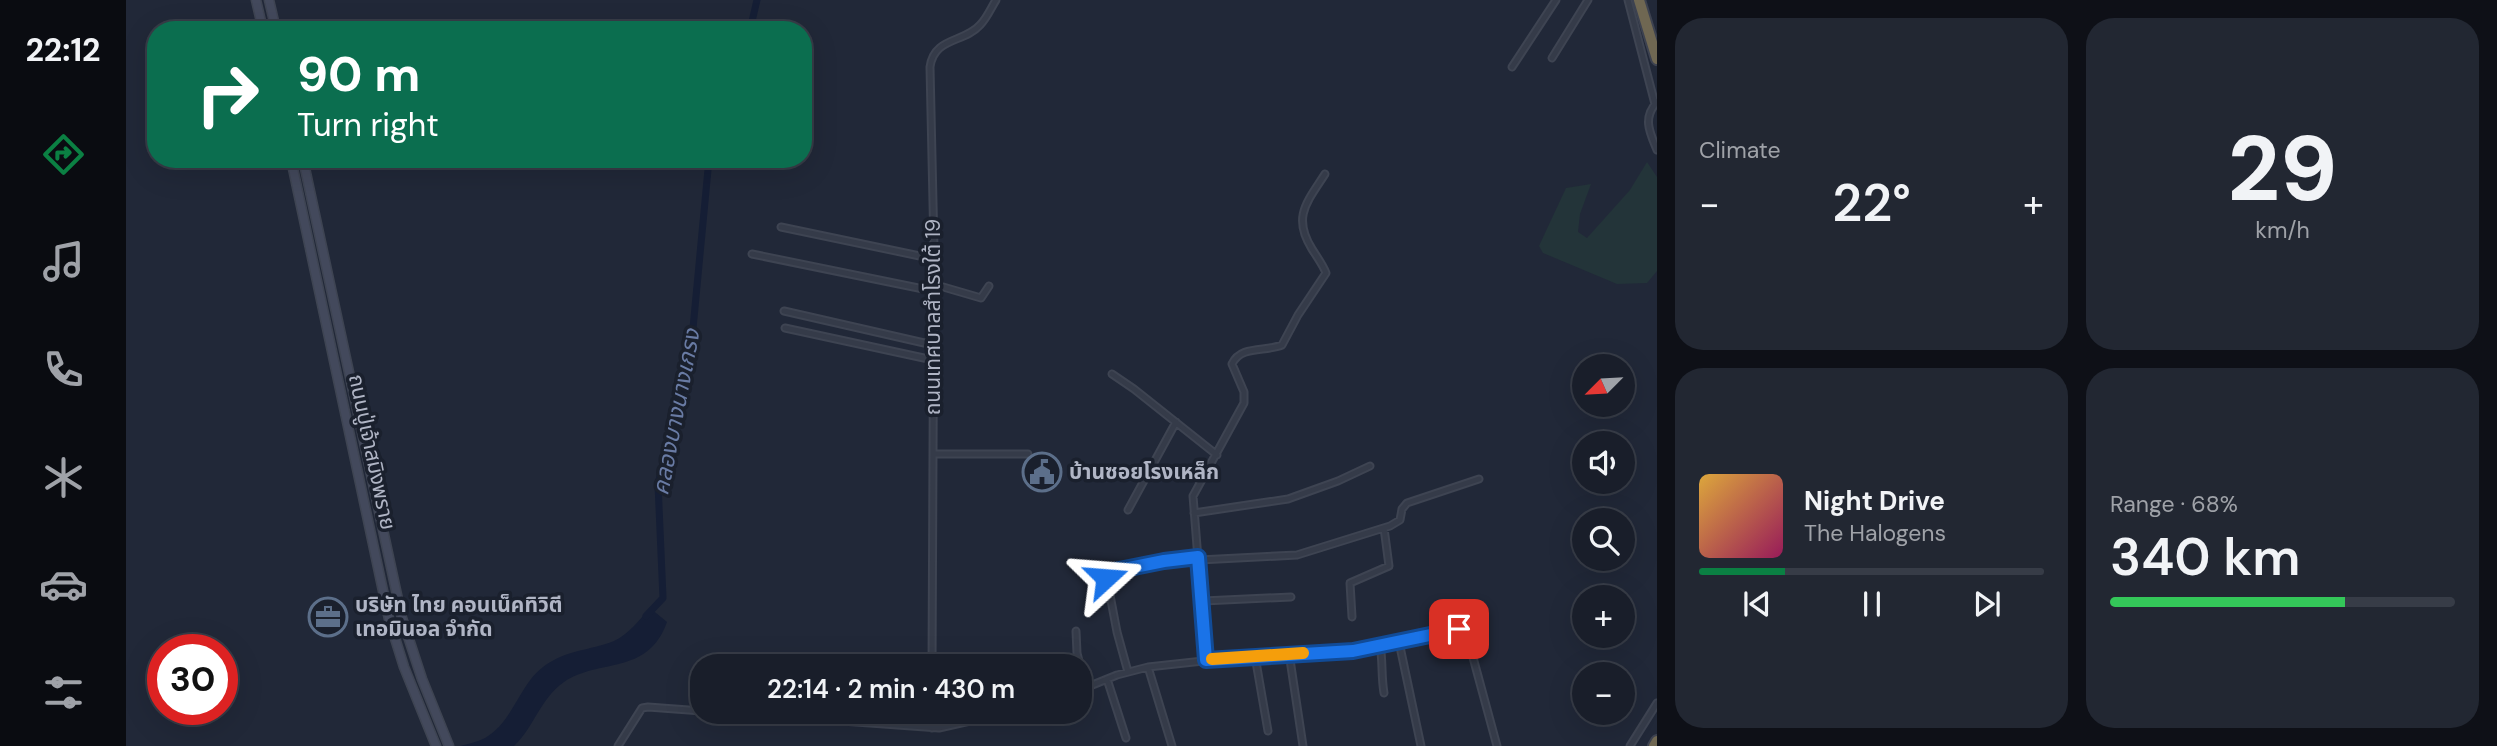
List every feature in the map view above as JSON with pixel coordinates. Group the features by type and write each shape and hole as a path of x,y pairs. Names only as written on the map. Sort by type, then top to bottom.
{"highway":[{"path":"1639,0 1657,59"},
{"path":"1654,746 1657,741"}],"main road":[{"path":"256,0 261,21"},
{"path":"269,0 274,21"},
{"name":"ถนนปู่เจ้าสมิงพราย","path":"293,168 389,619 404,667 436,746"},
{"name":"ถนนปู่เจ้าสมิงพราย","path":"305,168 402,618 410,648 449,746"}],"street":[{"name":"ถนนเทศบาลสำโรงใต้ 19","path":"932,654 931,60 943,43 963,36 980,25 996,0"},
{"path":"1512,67 1556,0"},
{"path":"1552,58 1588,0"},
{"path":"1628,0 1656,103 1650,112 1648,128 1657,150"},
{"path":"1206,660 1193,496 1244,403 1244,392 1232,364 1245,352 1282,345 1326,273 1310,247 1301,222 1302,211 1325,174"},
{"path":"781,227 933,259"},
{"path":"752,254 981,298 989,286"},
{"path":"784,311 933,345"},
{"path":"785,328 933,360"},
{"path":"1112,374 1135,389 1217,455"},
{"path":"1128,510 1176,422"},
{"path":"933,454 1028,454"},
{"path":"1194,513 1288,499 1370,466"},
{"path":"1128,672 1106,574 1164,561 1297,555 1384,528 1400,520 1402,509 1407,503 1479,479"},
{"path":"1352,617 1348,586 1350,583 1389,566 1384,528"},
{"path":"1203,601 1291,597"},
{"path":"1092,685 1148,667 1289,653 1353,651 1463,630 1468,639 1497,746"},
{"path":"1076,631 1077,654"},
{"path":"1399,642 1421,746"},
{"path":"1380,645 1380,672 1384,693"},
{"path":"1289,653 1303,746"},
{"path":"1255,656 1268,731"},
{"path":"1148,667 1172,746"},
{"path":"1107,679 1126,738"},
{"path":"1630,746 1657,703"},
{"path":"618,746 642,708 690,710"},
{"path":"881,724 935,728 960,724"},
{"path":"934,724 935,728"}],"shaded area":[{"path":"1647,162 1657,177 1657,271 1647,283 1617,284 1543,253 1539,246 1566,188 1591,184 1580,214 1578,232 1587,238 1630,190"}],"water":[{"path":"650,608 667,622 659,639 648,651 622,663 592,670 564,682 549,697 514,746 460,746 482,739 495,731 528,683 543,667 561,657 619,638"}],"waterway":[{"name":"คลองบางนางเกรง","path":"752,21 757,0"},
{"name":"คลองบางนางเกรง","path":"646,616 663,598 658,484 690,360 708,168"}],"slow traffic":[{"path":"1212,659 1303,653"}],"place":[{"name":"บ้านซอยโรงเหล็ก","path":"1042,472"},
{"name":"บริษัท ไทย คอนเน็คทิวิตี เทอมินอล จำกัด","path":"328,617"}],"route":[{"path":"1106,578 1109,572 1198,557 1206,660 1353,651 1459,629"}]}
